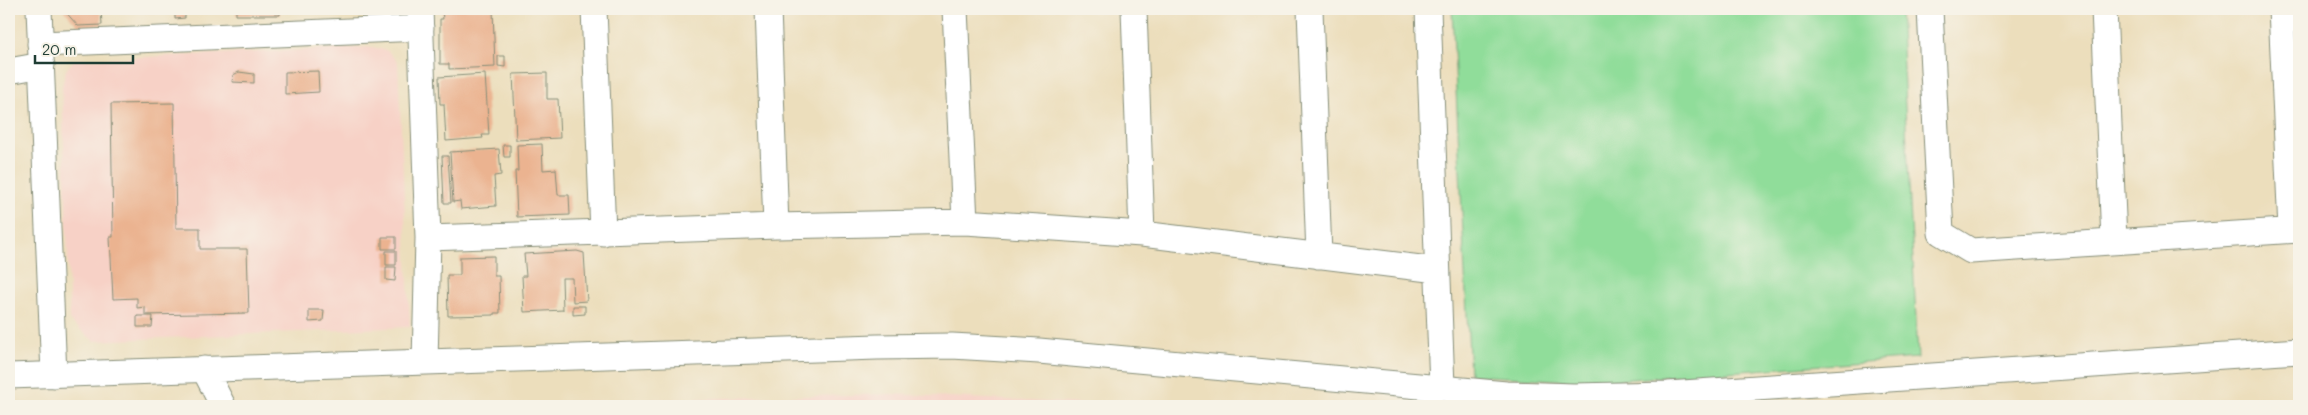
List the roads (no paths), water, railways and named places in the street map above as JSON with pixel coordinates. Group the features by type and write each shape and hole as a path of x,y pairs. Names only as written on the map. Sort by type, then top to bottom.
{"street":[{"path":"39,9 54,375"},
{"path":"594,9 603,233"},
{"path":"768,9 776,226"},
{"path":"955,9 965,222"},
{"path":"1134,9 1142,234"},
{"path":"1310,9 1318,256"},
{"path":"1428,9 1442,387"},
{"path":"1930,9 1941,232 1971,251 2114,240 2295,230 2281,9"},
{"path":"2104,9 2114,240"},
{"path":"9,71 41,54 420,18 428,238 425,362"},
{"path":"428,238 776,226 965,222 1142,234 1437,270"},
{"path":"9,376 952,346 1039,351 1506,394 1574,396 1668,394 1782,396 2299,351"},
{"path":"204,369 223,406"}]}
